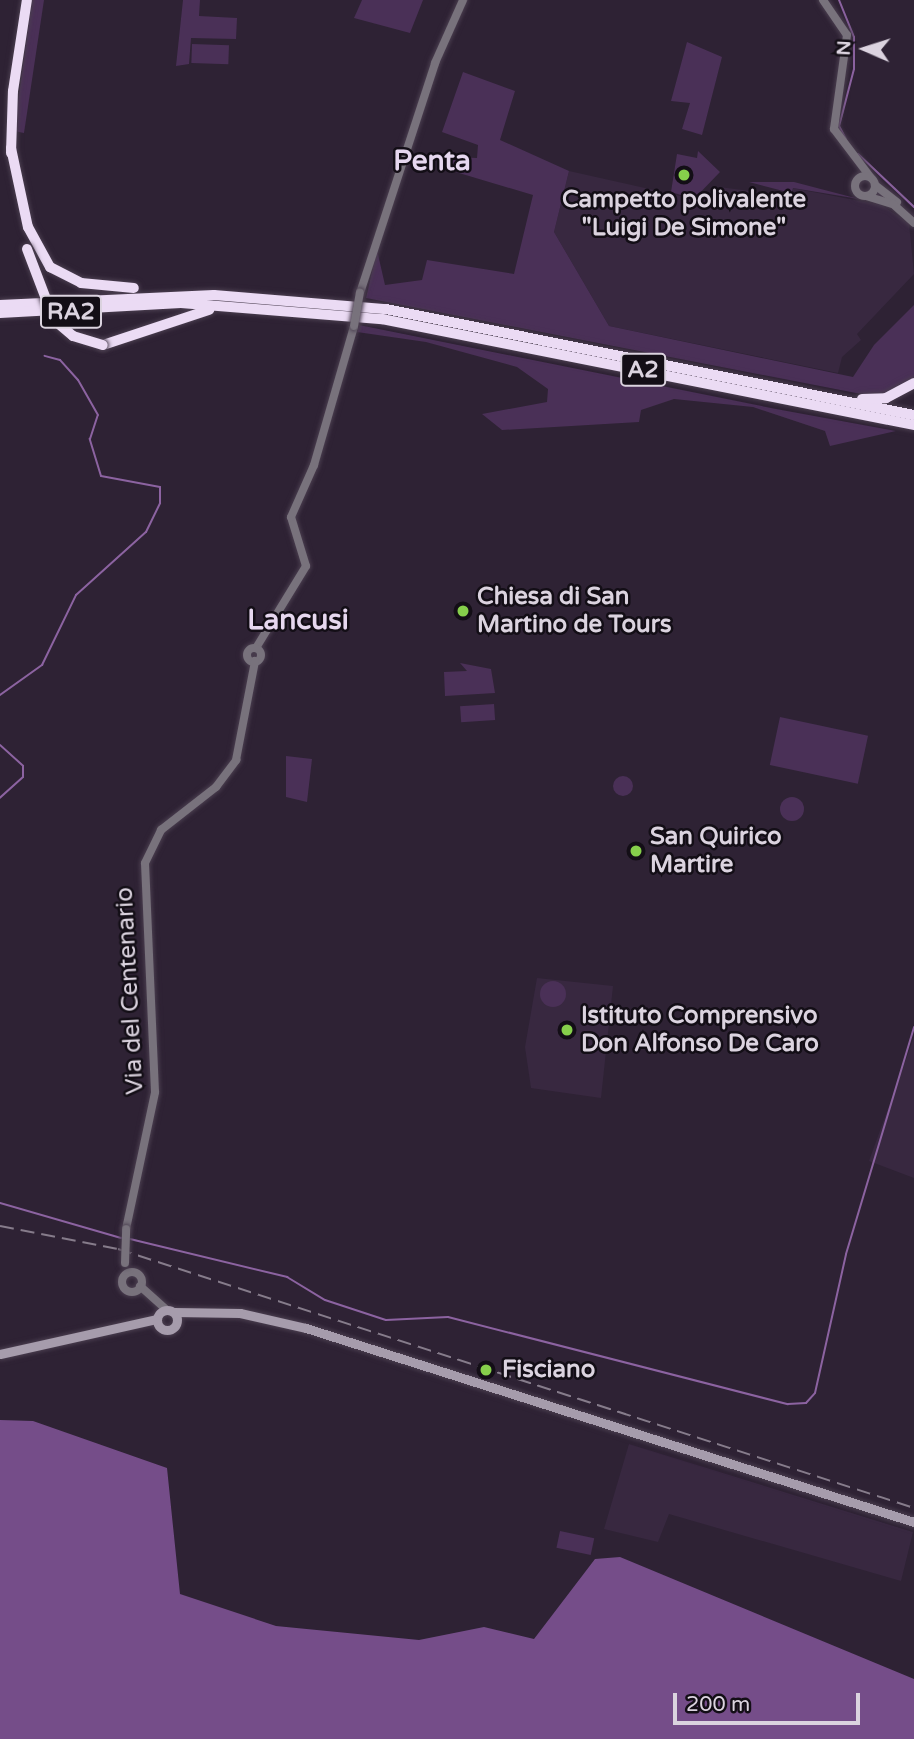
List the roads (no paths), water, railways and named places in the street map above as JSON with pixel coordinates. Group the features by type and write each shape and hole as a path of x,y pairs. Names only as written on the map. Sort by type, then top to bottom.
{"highway":[{"path":"27,0 11,148 27,249 54,320 72,336 103,345 205,310 382,319"},
{"path":"11,148 28,227 56,273 81,284 214,295"},
{"name":"A2","path":"0,305 214,295 386,309 914,415"},
{"path":"0,313 142,304"},
{"name":"A2","path":"142,304 251,305 382,319 914,425"},
{"name":"RA2","path":"0,320 142,304"},
{"path":"694,370 855,399 886,398 914,383"}],"main road":[{"path":"134,1327 171,1328 211,1313"},
{"path":"0,1354 134,1327 164,1314 240,1313 306,1328 914,1522"},
{"path":"164,1314 171,1328"},
{"path":"164,1314 171,1328"}],"street":[{"name":"Via del Centenario","path":"122,1281 126,1229 155,1092 145,863 161,830 216,787 236,760 255,662 247,654 256,648 306,566 291,517 314,465 354,326 360,293 435,63 463,0"},
{"path":"823,0 847,36 833,123 855,161 873,181 914,217"},
{"path":"855,161 856,191 893,204 914,223"},
{"path":"857,179 873,181"},
{"path":"866,196 873,181"},
{"path":"125,1263 132,1272 137,1289"},
{"path":"132,1272 122,1281 150,1299 164,1314"}],"waterway":[{"path":"839,0 854,37 854,69 839,126 846,139"},
{"path":"858,154 914,207"},
{"path":"0,695 42,665 76,595 146,532 160,503 160,487 101,476 90,439 98,415 78,380 60,360 45,356"},
{"path":"0,745 23,766 23,777 0,798"},
{"path":"130,1239 287,1277 325,1300 386,1320 448,1317 788,1404 806,1403 815,1393 846,1254 914,1027"},
{"path":"0,1203 121,1238"}],"railway":[{"path":"0,1226 118,1249 914,1508"}],"place":[{"name":"Campetto polivalente \"Luigi De Simone\"","path":"684,175"},
{"name":"Chiesa di San Martino de Tours","path":"463,611"},
{"name":"San Quirico Martire","path":"636,851"},
{"name":"Istituto Comprensivo Don Alfonso De Caro","path":"567,1030"},
{"name":"Fisciano","path":"486,1370"}],"district":[{"name":"Penta","path":"432,161"},
{"name":"Lancusi","path":"298,620"}]}
